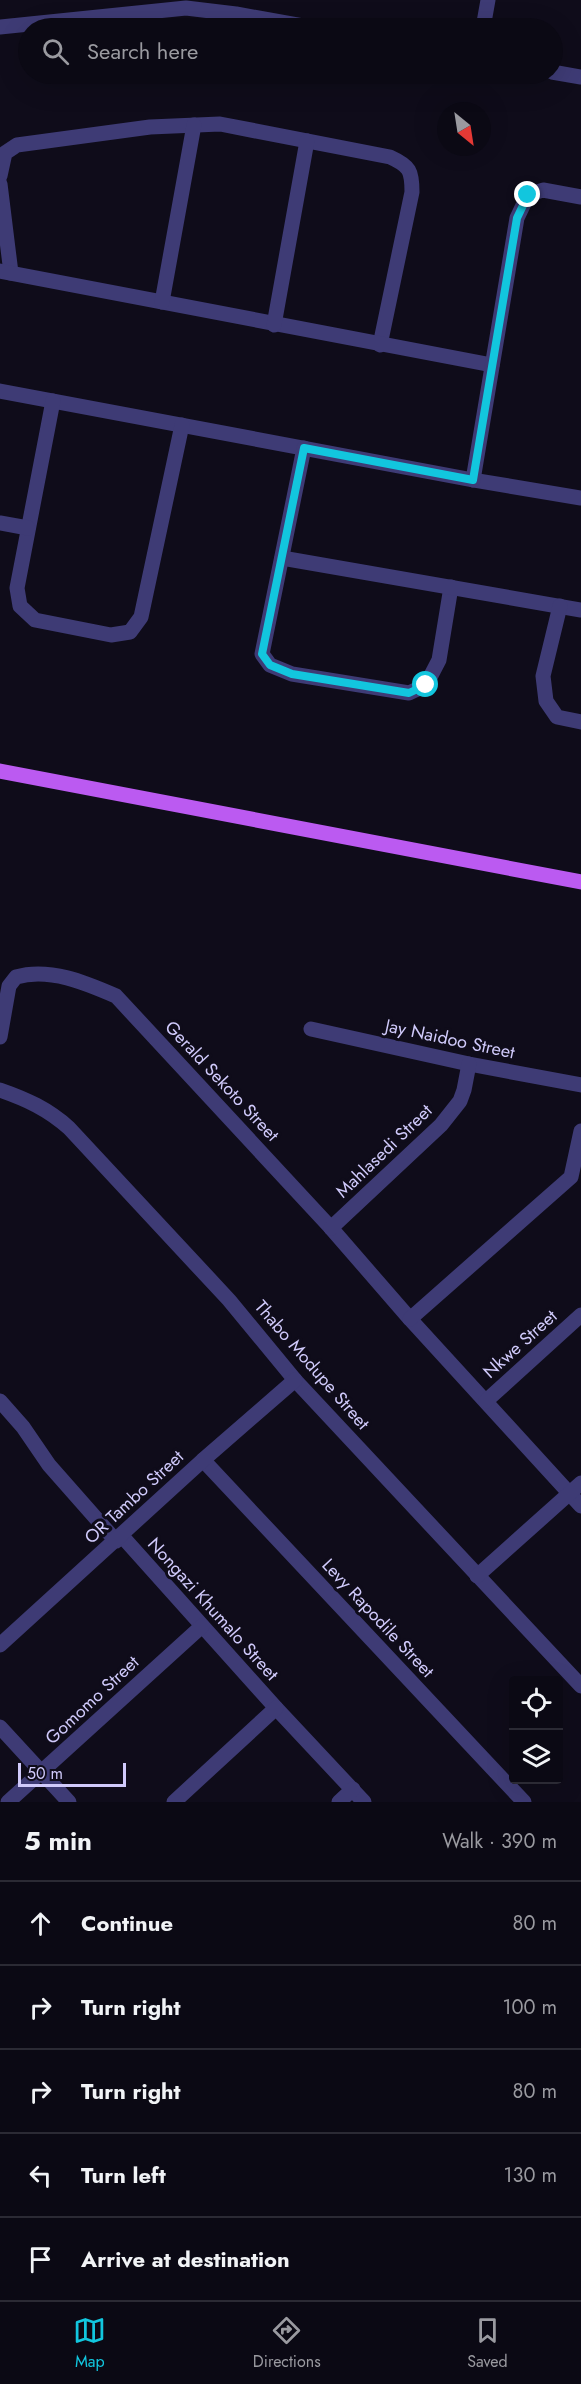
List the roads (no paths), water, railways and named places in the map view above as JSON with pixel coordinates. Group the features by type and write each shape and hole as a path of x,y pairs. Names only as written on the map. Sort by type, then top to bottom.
{"main road":[{"path":"0,771 581,882"}],"street":[{"path":"485,18 488,0"},
{"path":"72,18 185,4 258,18"},
{"path":"0,27 18,25"},
{"path":"563,74 581,77"},
{"path":"0,176 5,153 17,145 150,126 220,124 390,157 405,164 412,175 412,192 380,345"},
{"path":"162,302 195,125"},
{"path":"274,325 307,141"},
{"path":"0,184 6,272 492,365"},
{"path":"473,480 517,218 528,195 543,190 581,197"},
{"path":"0,391 473,480 580,495"},
{"path":"53,401 17,588 20,606 35,620 111,635 130,632 141,617 182,425"},
{"path":"304,448 262,654 270,665 292,674 409,693 426,685 439,660 452,587"},
{"path":"0,522 28,528"},
{"path":"282,558 581,610"},
{"path":"560,606 543,676 546,701 557,717 581,722"},
{"name":"Gerald Sekoto Street","path":"0,1037 9,986 16,977 51,974 116,996 331,1228 410,1320 486,1401 575,1488 581,1506"},
{"name":"Jay Naidoo Street","path":"311,1029 469,1064 581,1085"},
{"name":"Mahlasedi Street","path":"331,1228 441,1125 460,1101 469,1064"},
{"name":"Thabo Modupe Street","path":"0,1090 31,1101 57,1116 69,1128 229,1300 295,1380 581,1686"},
{"path":"410,1320 490,1248 576,1183 581,1131"},
{"name":"Nkwe Street","path":"486,1401 581,1315"},
{"name":"OR Tambo Street","path":"0,1645 203,1460 295,1380"},
{"name":"Nongazi Khumalo Street","path":"0,1401 23,1427 49,1465 202,1626 364,1802"},
{"name":"Levy Rapodile Street","path":"203,1460 524,1802"},
{"path":"477,1576 575,1488"},
{"name":"Gomomo Street","path":"8,1802 202,1626"},
{"name":"Nongazi Khumalo Street","path":"174,1802 276,1708"},
{"path":"0,1727 69,1802"},
{"path":"339,1802 353,1789"}]}
